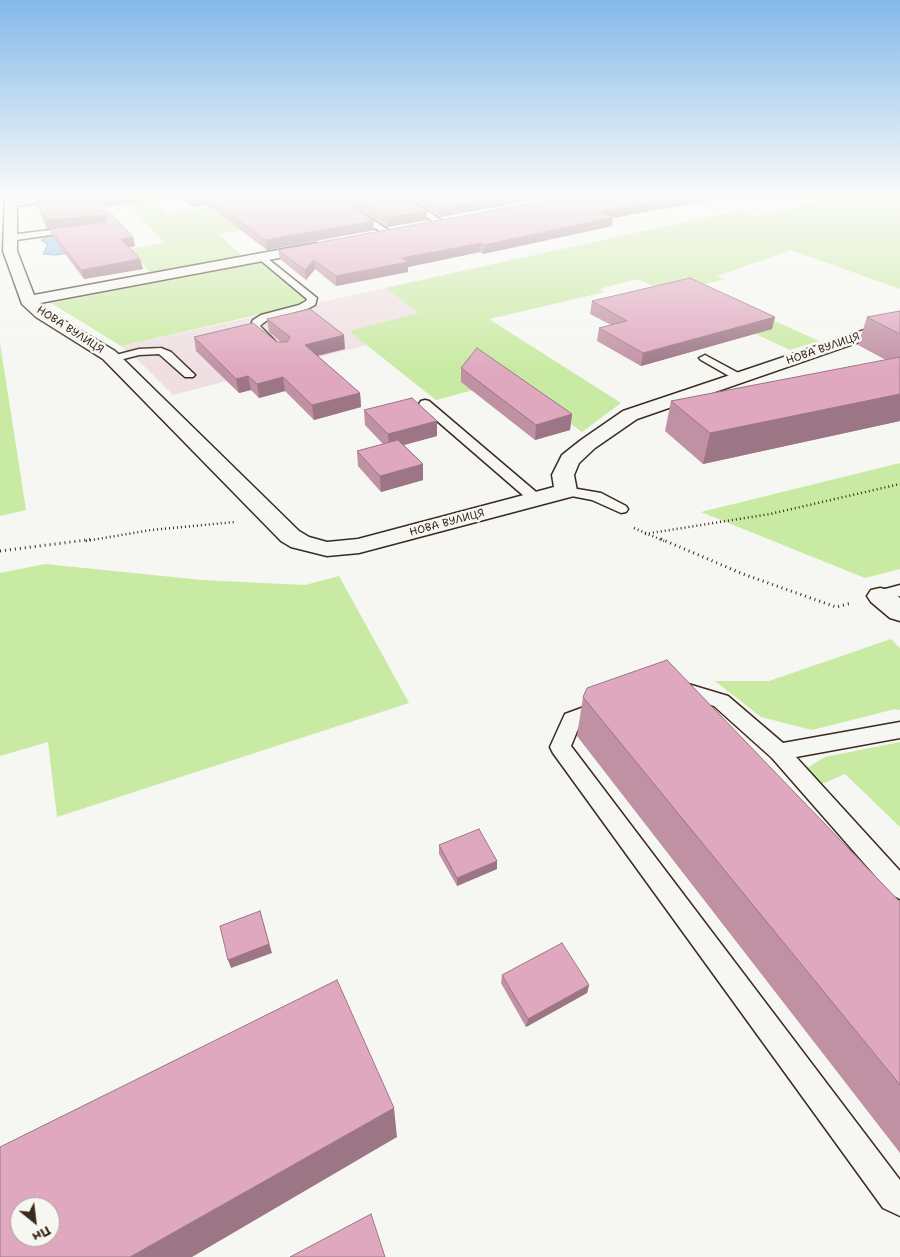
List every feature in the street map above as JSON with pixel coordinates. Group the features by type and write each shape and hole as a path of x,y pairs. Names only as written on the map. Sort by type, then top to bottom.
{"street":[{"path":"11,254 28,302 280,254"},
{"name":"НОВА ВУЛИЦЯ","path":"28,302 42,314 68,328 112,359 272,518 300,542 320,548 343,549 566,491 563,475 570,460 588,444 630,415 900,323"},
{"path":"890,593 900,612"}],"lane":[{"path":"262,257 312,298 311,303 303,307 265,317 255,324 257,330 277,346"},
{"path":"112,359 139,352 161,351 168,354 189,375"},
{"path":"705,358 740,378"},
{"path":"425,404 537,500"},
{"path":"566,491 596,496 621,509"},
{"path":"657,690 675,687 720,701 779,752 900,888"},
{"path":"623,700 572,719 560,747 894,1198 900,1201"},
{"path":"779,752 900,730"}],"path":[{"path":"644,534 770,514 900,484"},
{"path":"621,509 624,523 644,534 743,574 836,607 890,593"},
{"path":"0,551 66,544 151,530 272,518"}],"shaded area":[{"path":"385,288 420,313 349,331 367,345 173,395 136,358 121,346"}],"green space":[{"path":"133,254 239,254 243,257 152,274"},
{"path":"541,254 781,254 717,276 725,279 697,286 819,341 790,350 638,279 599,289 605,292 489,319 621,403 582,432 511,380 436,400 349,331 419,313 385,288"},
{"path":"801,254 900,254 900,289"},
{"path":"263,262 306,298 296,306 121,346 51,303"},
{"path":"0,343 26,510 0,516"},
{"path":"900,463 900,569 865,578 701,512"},
{"path":"45,564 202,580 305,585 339,576 409,703 57,817 48,742 0,756 0,573"},
{"path":"891,639 900,648 900,710 895,709 812,730 761,717 715,681 769,681"},
{"path":"900,742 900,827 845,774 815,787 808,779 807,768 825,757"}],"water":[{"path":"43,254 64,254 55,255"}],"building":[{"path":"69,254 135,254 140,259 81,270"},
{"path":"283,254 425,254 402,258 408,262 336,276 314,260 305,270"},
{"path":"690,278 775,317 643,353 599,328 627,321 592,301"},
{"path":"310,309 344,335 305,345 360,393 312,405 283,377 257,384 248,376 236,379 194,337 253,323 277,342 287,342 290,337 267,319"},
{"path":"900,311 900,334 867,317"},
{"path":"477,348 572,414 536,425 461,368"},
{"path":"900,357 900,394 710,433 671,401"},
{"path":"412,398 437,421 388,434 364,410"},
{"path":"398,440 423,464 380,476 357,451"},
{"path":"667,660 900,902 900,1085 583,697 587,688"},
{"path":"479,829 497,861 457,878 439,845"},
{"path":"260,911 269,944 228,960 220,926"},
{"path":"562,943 589,985 528,1019 502,975"},
{"path":"337,980 394,1108 130,1257 0,1257 0,1147"},
{"path":"371,1214 385,1257 290,1257"}]}
